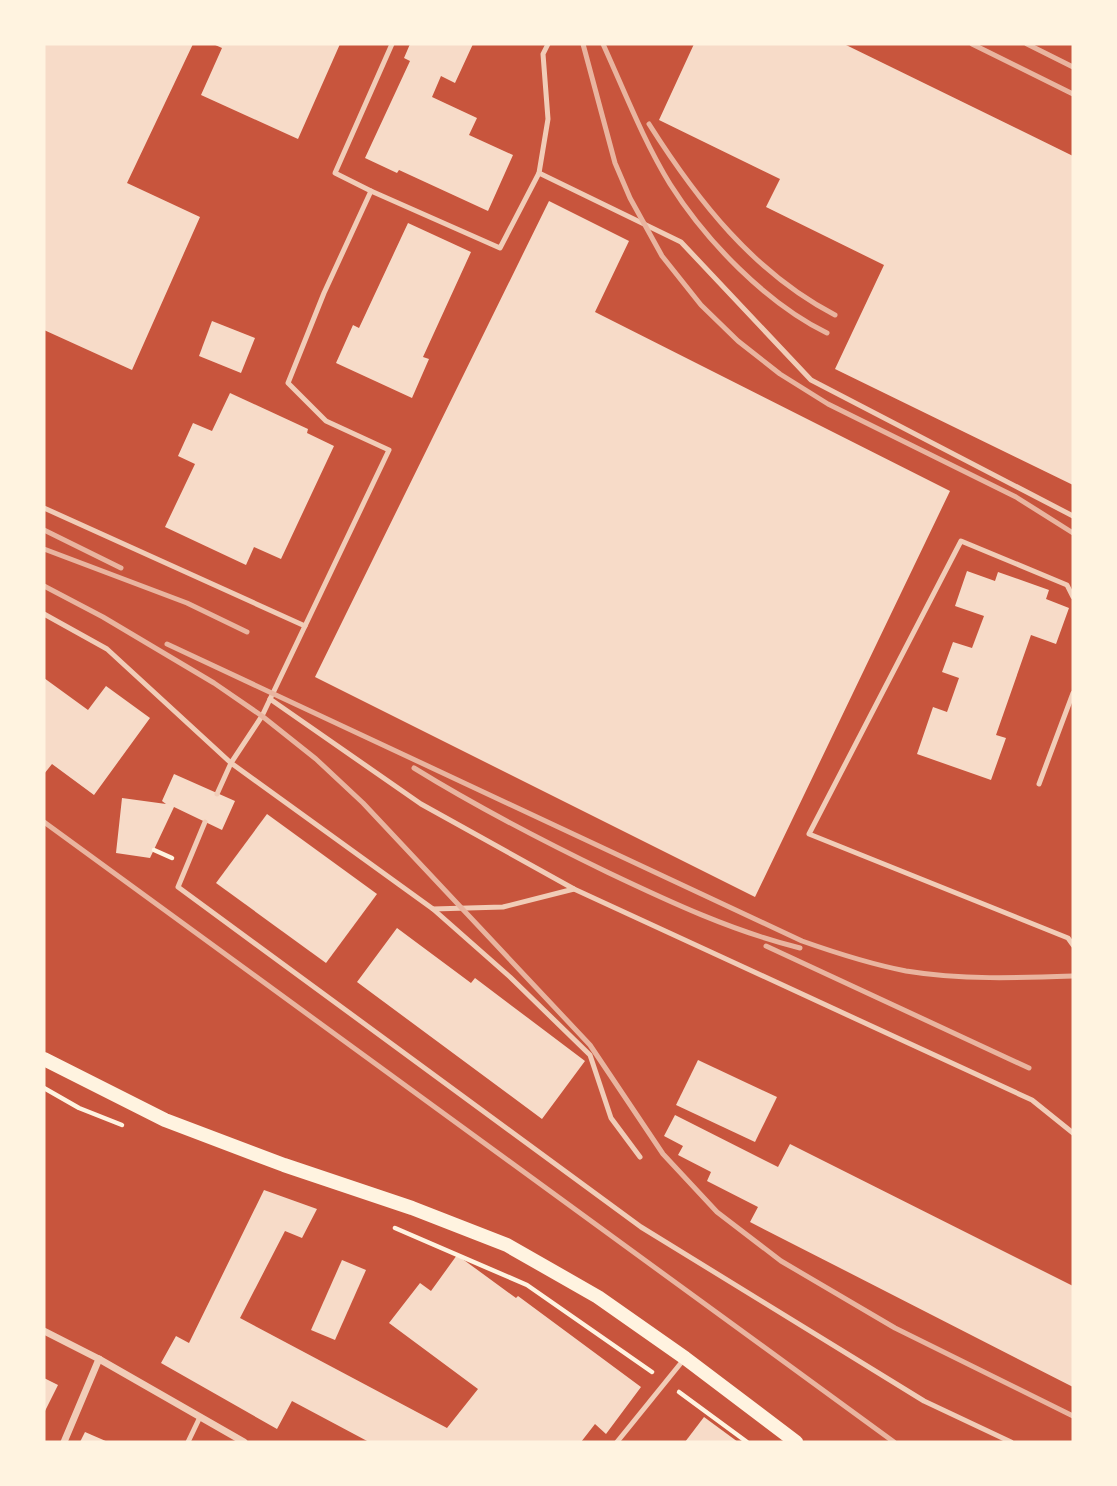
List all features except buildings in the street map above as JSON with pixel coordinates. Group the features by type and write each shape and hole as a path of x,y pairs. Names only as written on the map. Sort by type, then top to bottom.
{"main road":[{"path":"44,1059 165,1120 284,1165 412,1208 507,1245 598,1297 685,1358 796,1442"}],"street":[{"path":"44,1331 99,1359 244,1442"},
{"path":"64,1442 99,1359"}],"lane":[{"path":"392,44 335,173 500,248 539,173 548,119 543,54 548,44"},
{"path":"539,173 681,242 811,380 1073,516"},
{"path":"217,794 231,762 270,699 389,450 326,421 288,383 324,293 371,191"},
{"path":"44,508 305,626"},
{"path":"1073,597 1067,585 961,541 809,834 1068,937 1073,945"},
{"path":"44,614 107,649 231,762 433,909 510,978 590,1055 611,1118 640,1157"},
{"path":"1040,784 1073,692"},
{"path":"270,699 421,804 574,889 1032,1100 1073,1133"},
{"path":"205,822 178,887 641,1227 924,1402 1011,1442"},
{"path":"433,909 503,908 574,889"},
{"path":"617,1442 685,1358"},
{"path":"188,1442 200,1417"}],"path":[{"path":"44,1088 79,1108 129,1128"},
{"path":"390,1226 527,1285 747,1442"}],"railway":[{"path":"583,44 615,163 630,198 662,256 701,305 738,341 780,374 828,404 1016,497 1073,533"},
{"path":"603,44 660,167 701,227 760,288 827,333"},
{"path":"972,44 1073,94"},
{"path":"1027,44 1073,67"},
{"path":"649,124 708,207 753,256 806,298 835,315"},
{"path":"44,530 121,568"},
{"path":"44,549 187,603 247,632"},
{"path":"44,586 103,617 214,683 262,716 316,759 363,803 590,1045 663,1154 717,1212 781,1261 895,1328 1073,1416"},
{"path":"167,644 802,941 866,962 927,974 989,978 1073,976"},
{"path":"414,768 509,823 678,905 800,948"},
{"path":"44,822 894,1442"},
{"path":"766,946 1029,1068"}]}
